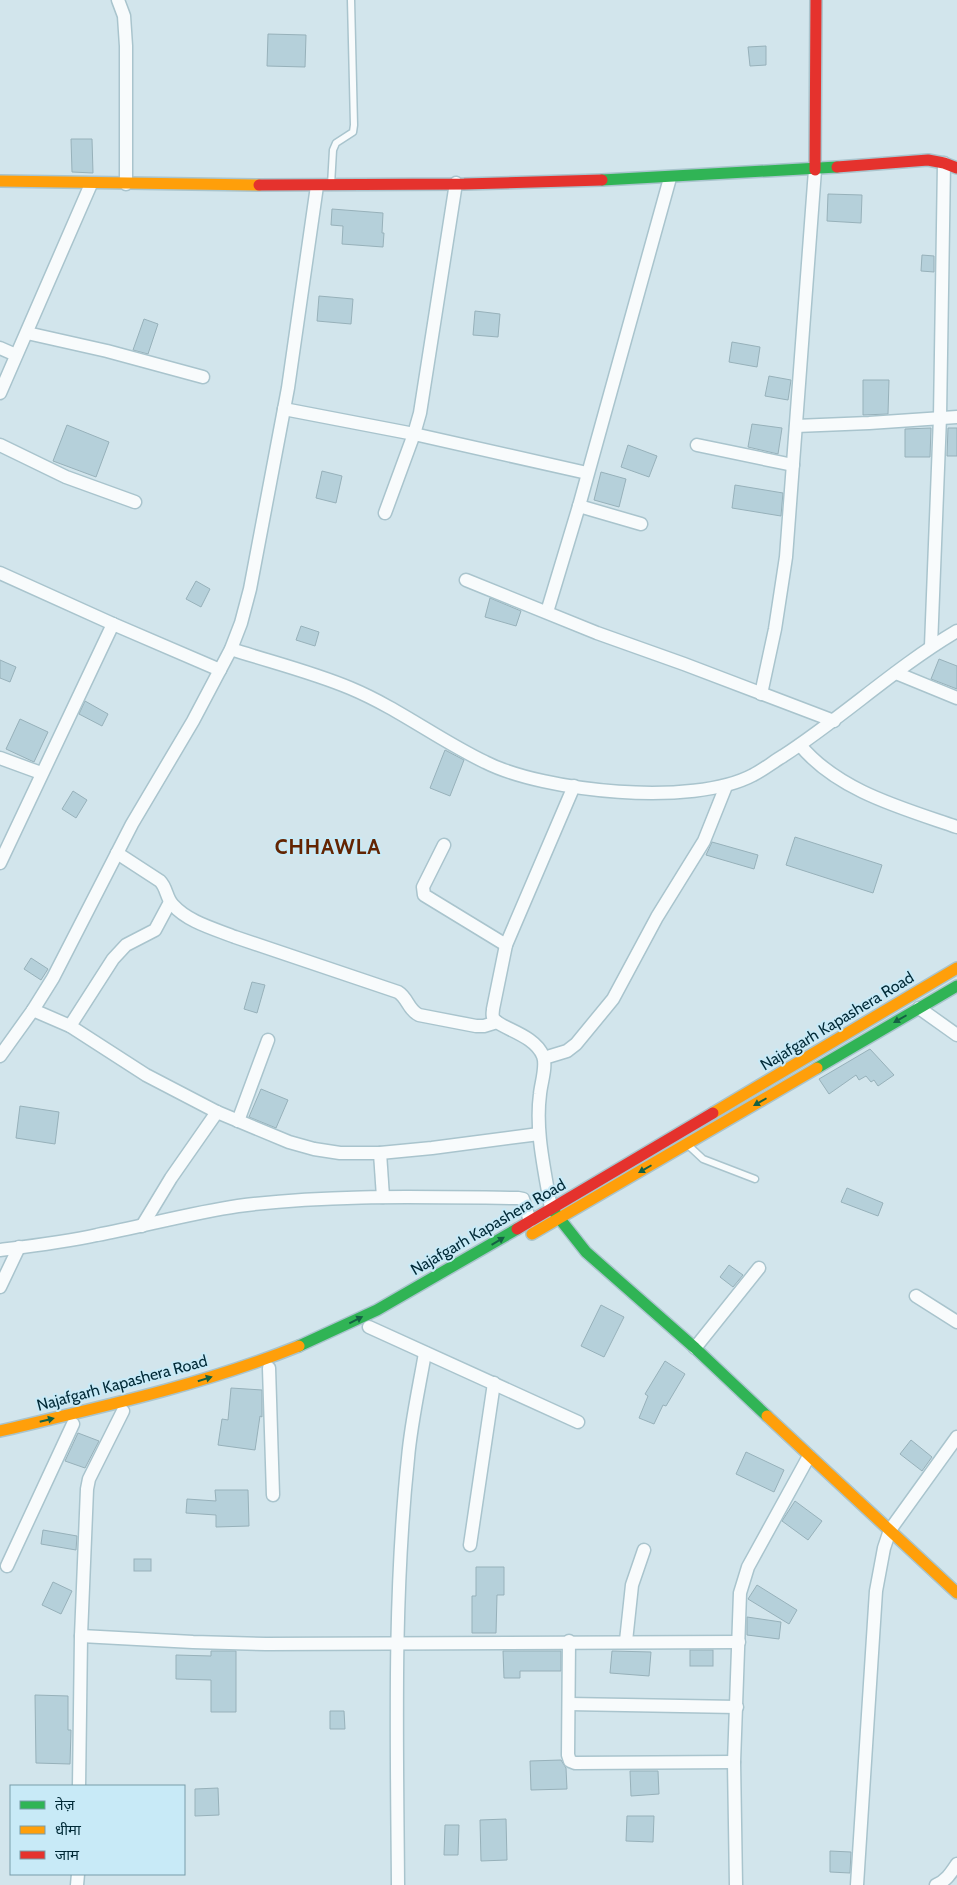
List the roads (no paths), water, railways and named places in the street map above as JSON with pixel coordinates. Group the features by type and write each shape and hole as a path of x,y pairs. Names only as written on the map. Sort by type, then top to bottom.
{"main road":[{"path":"815,170 816,0"},
{"path":"0,181 91,184 331,186 670,178 815,170 928,160 957,168"},
{"name":"Najafgarh Kapashera Road","path":"0,1431 178,1388 224,1374 355,1322 448,1271 530,1221 555,1214 957,968"},
{"path":"521,1240 555,1214 687,1144 957,986"},
{"path":"555,1214 586,1252 695,1348 957,1593"},
{"path":"364,1329 434,1290"},
{"path":"0,1441 222,1385 306,1355"}],"street":[{"path":"118,0 124,16 126,46 126,184"},
{"path":"931,646 940,417 944,163"},
{"path":"761,694 781,595 793,465 815,170"},
{"path":"547,612 579,506 670,178"},
{"path":"385,513 414,434 425,388 447,232 456,183"},
{"path":"0,393 91,184"},
{"path":"0,1056 33,1010 68,950 117,853 220,670 241,623 250,589 284,409 318,186"},
{"path":"27,333 107,351 203,376"},
{"path":"0,348 16,355"},
{"path":"284,409 414,434 587,473"},
{"path":"796,426 869,424 957,417"},
{"path":"0,445 66,476 135,502"},
{"path":"697,445 793,465"},
{"path":"579,506 642,524"},
{"path":"2,578 220,670"},
{"path":"466,580 597,633 834,720"},
{"path":"0,863 113,624"},
{"path":"231,649 349,688 375,700 494,766 538,780 574,786 651,793 685,792 726,786 753,775 800,745 931,646 957,631"},
{"path":"896,673 957,698"},
{"path":"800,745 811,759 841,780 907,810 957,827"},
{"path":"0,758 41,773"},
{"path":"555,1214 539,1134 544,1058 534,1041 497,1022 493,1017 493,1009 506,945 574,786"},
{"path":"544,1058 567,1051 576,1044 613,999 657,917 701,847 726,786"},
{"path":"444,845 423,886 424,895 506,945"},
{"path":"117,853 164,885 170,902 187,916 235,937 398,992 403,995 413,1012 419,1015 476,1026 497,1022"},
{"path":"70,1026 113,959 126,945 155,930 170,902"},
{"path":"919,1008 957,1035"},
{"path":"33,1010 70,1026 146,1075 217,1112 289,1142 314,1149 340,1153 380,1153 539,1134"},
{"path":"238,1121 268,1040"},
{"path":"142,1226 171,1178 217,1112"},
{"path":"380,1153 383,1198"},
{"path":"0,1250 95,1236 207,1211 254,1205 383,1198 518,1198 522,1199 525,1203 530,1221"},
{"path":"0,1287 19,1248"},
{"path":"695,1348 759,1268"},
{"path":"916,1296 957,1322"},
{"path":"364,1329 425,1353 578,1422"},
{"path":"398,1885 396,1644 408,1456 425,1353"},
{"path":"269,1368 273,1495"},
{"path":"470,1545 494,1383"},
{"path":"79,1785 81,1636 87,1489 89,1479 123,1411"},
{"path":"7,1566 73,1424"},
{"path":"857,1885 876,1591 884,1548 890,1530 957,1437"},
{"path":"736,1885 734,1762 740,1593 751,1561 809,1456"},
{"path":"626,1642 632,1585 644,1550"},
{"path":"81,1636 234,1644 569,1641 738,1642"},
{"path":"569,1641 568,1755 572,1762 734,1762"},
{"path":"569,1704 737,1707"},
{"path":"936,1885 942,1883 957,1864"}],"lane":[{"path":"331,186 333,150 336,143 352,132 354,125 352,0"},
{"path":"687,1144 704,1159 755,1179"}],"district":[{"name":"CHHAWLA","path":"328,846"}]}
